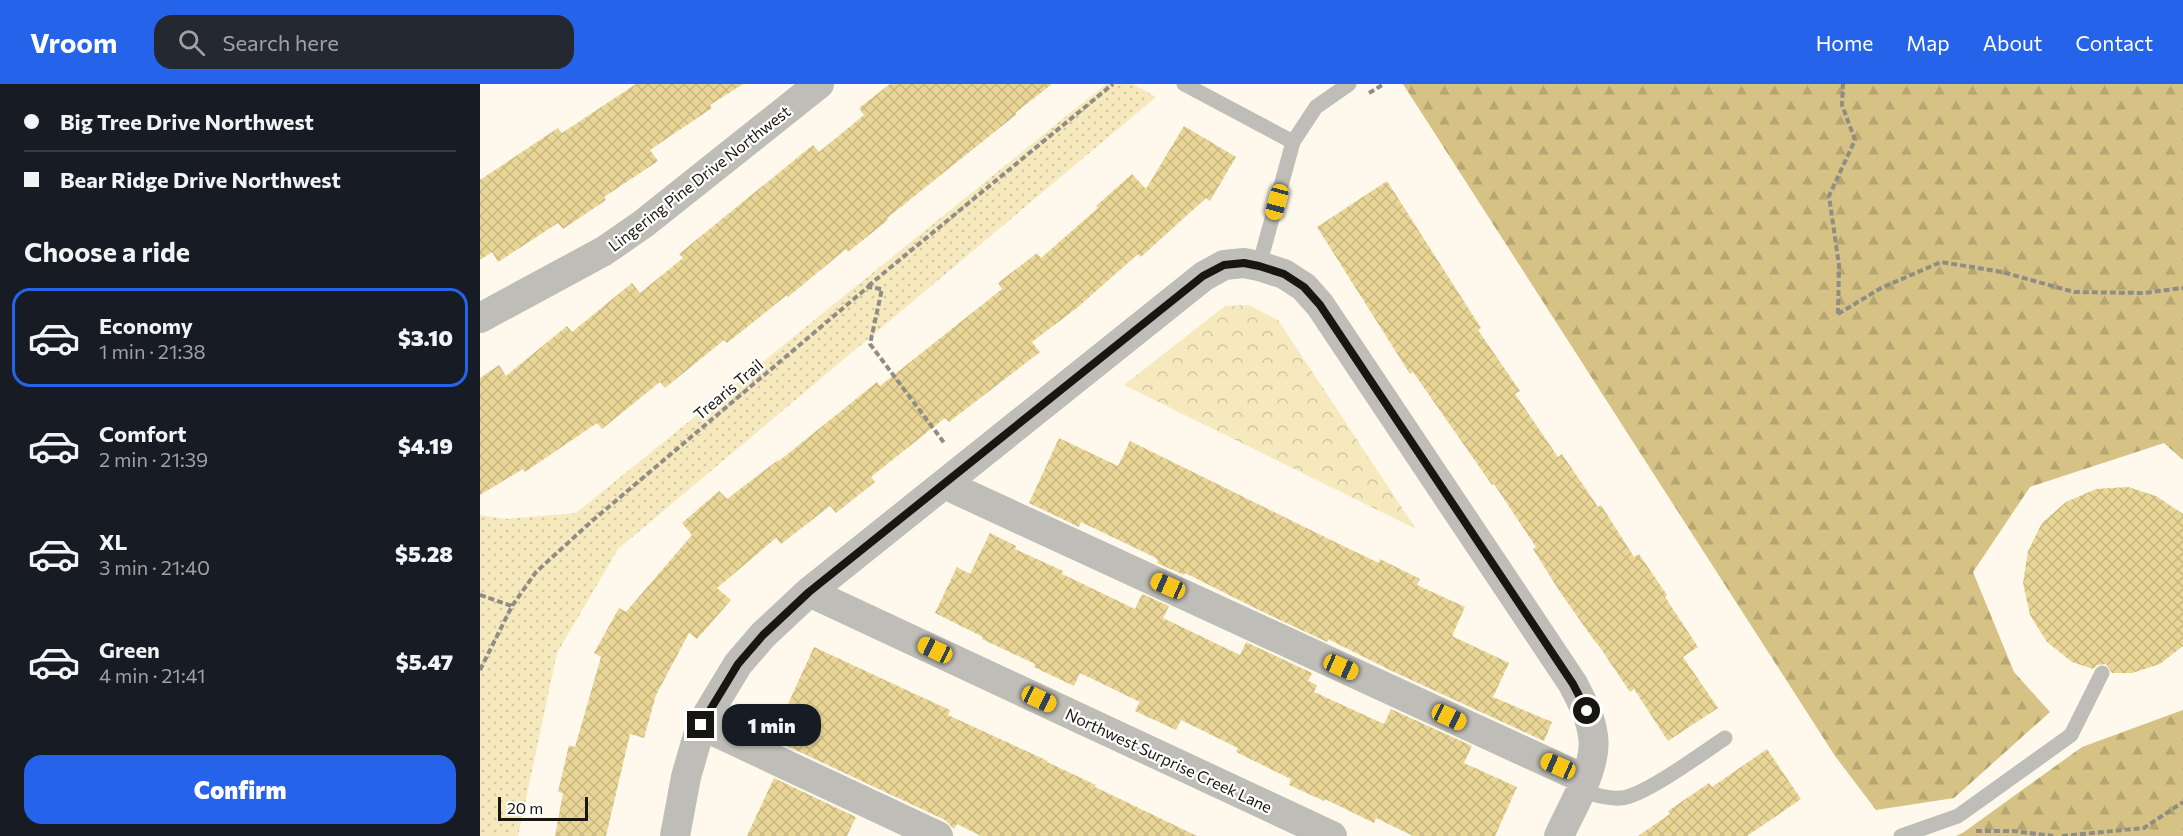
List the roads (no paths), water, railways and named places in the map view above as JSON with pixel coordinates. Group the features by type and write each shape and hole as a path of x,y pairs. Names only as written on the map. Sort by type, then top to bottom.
{"street":[{"name":"Lingering Pine Drive Northwest","path":"480,318 604,251 644,224 819,84"},
{"path":"675,836 686,777 701,725 738,664 763,635 809,592 1203,276 1224,265 1244,263 1284,274 1304,287 1320,305 1573,684 1587,711 1594,737 1592,759 1559,836"},
{"path":"944,484 1582,784"},
{"name":"Northwest Surprise Creek Lane","path":"809,592 1332,836"},
{"path":"701,725 938,836"}],"lane":[{"path":"1184,84 1293,142"},
{"path":"1259,266 1293,142 1316,107 1349,84"},
{"path":"1901,836 1958,816 2071,735 2102,673"},
{"path":"1582,784 1605,797 1623,798 1641,792 1725,738"}]}
